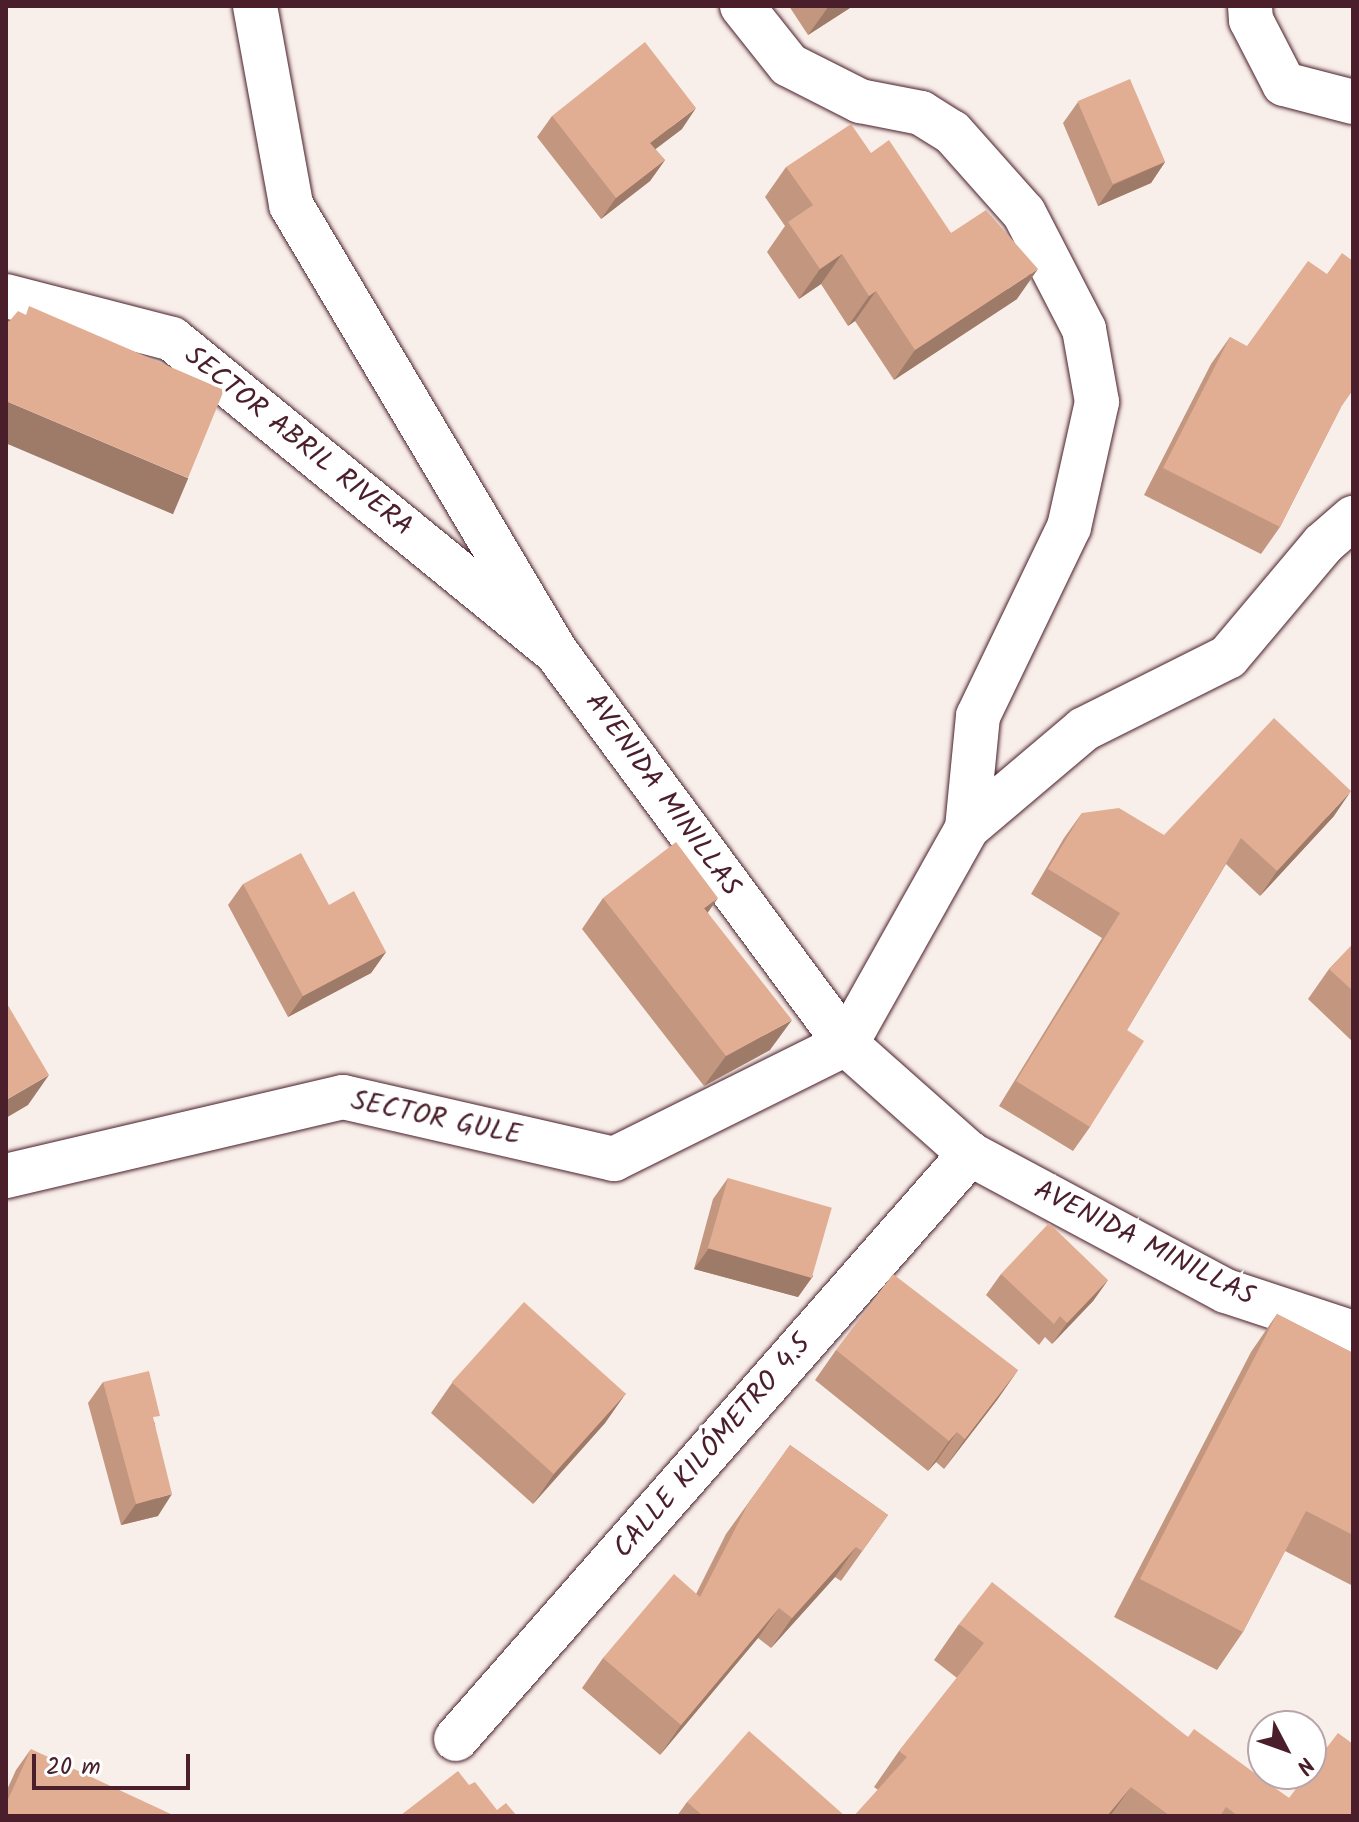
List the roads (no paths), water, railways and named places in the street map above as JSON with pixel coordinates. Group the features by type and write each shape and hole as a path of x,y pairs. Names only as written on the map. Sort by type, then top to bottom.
{"street":[{"name":"AVENIDA MINILLAS","path":"255,6 291,205 556,652 846,1044 970,1154 1226,1291 1353,1333"},
{"path":"742,6 789,65 860,101 921,113 952,132 1024,213 1084,329 1097,402 1069,527 978,716 967,828"},
{"path":"1250,6 1251,20 1284,84 1353,102"},
{"name":"SECTOR ABRIL RIVERA","path":"6,296 172,339 556,652"},
{"path":"846,1044 967,828 1084,729 1228,657 1323,544 1353,518"},
{"name":"SECTOR GULE","path":"6,1176 343,1097 614,1159 846,1044"},
{"name":"CALLE KILÓMETRO 4.5","path":"456,1739 970,1154"}]}
